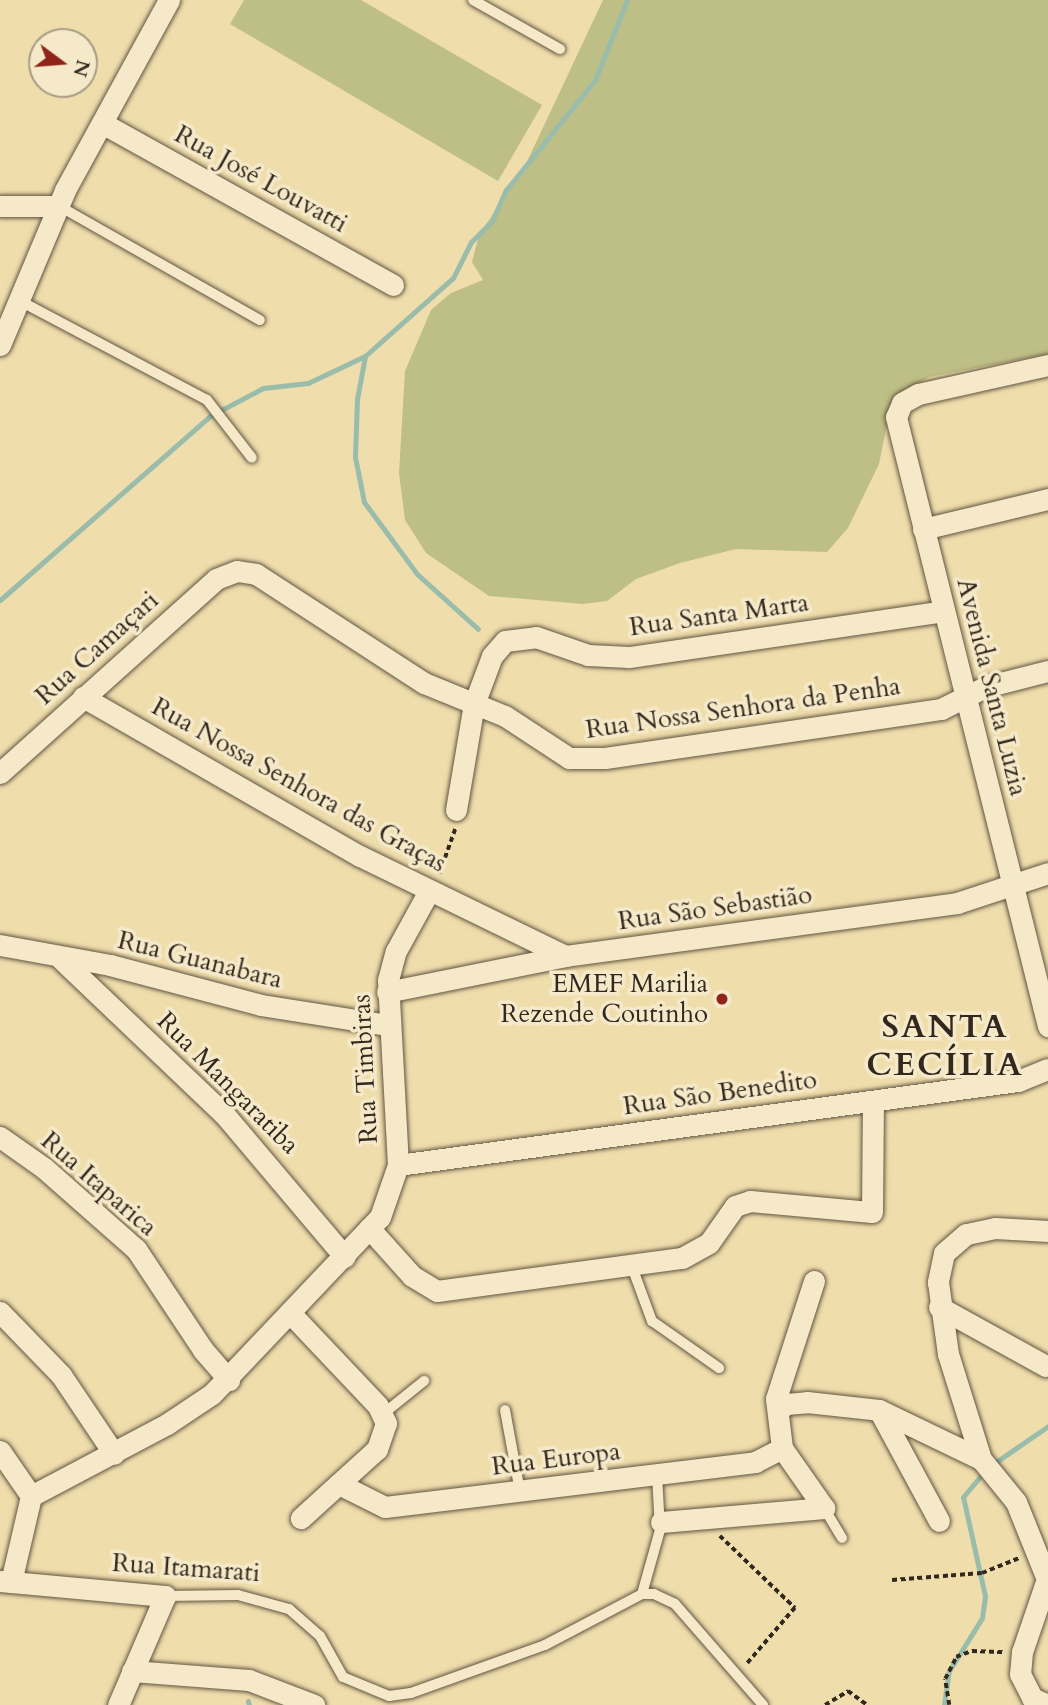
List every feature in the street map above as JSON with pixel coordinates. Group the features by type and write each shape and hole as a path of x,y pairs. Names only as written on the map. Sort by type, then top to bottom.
{"street":[{"path":"0,345 22,302 59,206 165,1"},
{"name":"Rua José Louvatti","path":"102,123 393,285"},
{"path":"0,206 59,206"},
{"name":"Avenida Santa Luzia","path":"1048,365 918,394 902,403 897,426 1048,1026"},
{"path":"923,529 1048,499"},
{"name":"Rua Camaçari","path":"0,773 216,579 237,571"},
{"name":"Rua Nossa Senhora da Penha","path":"237,571 256,575 424,683 505,716 558,753 592,760 941,709 966,696 1048,671"},
{"name":"Rua Santa Marta","path":"474,704 492,656 505,641 536,637 588,655 629,657 944,611"},
{"name":"Rua Nossa Senhora das Graças","path":"83,697 429,891 565,956"},
{"path":"456,810 474,704"},
{"name":"Rua São Sebastião","path":"387,992 565,956 957,903 1048,873"},
{"name":"Rua Timbiras","path":"31,1496 114,1454 196,1406 229,1380 345,1257 391,1195 398,1165 387,992 396,951 429,891"},
{"name":"Rua Guanabara","path":"0,944 61,959 110,965 275,1008 387,1025"},
{"name":"Rua Mangaratiba","path":"61,959 224,1114 345,1257"},
{"name":"Rua São Benedito","path":"398,1165 1018,1082 1048,1069"},
{"path":"369,1228 412,1276 437,1291 632,1267 696,1252 742,1202 872,1212 873,1101"},
{"name":"Rua Itaparica","path":"0,1137 44,1168 136,1249 203,1350 229,1380"},
{"path":"1048,1231 985,1229 957,1240 941,1259 939,1307 981,1459 1016,1502 1047,1579 1022,1652 1020,1674 1032,1698 1048,1705"},
{"path":"814,1281 777,1390 782,1448 824,1508"},
{"path":"939,1307 1046,1366"},
{"path":"0,1312 61,1375 114,1454"},
{"path":"292,1315 383,1414 383,1442 301,1518"},
{"path":"779,1410 786,1404 807,1402 880,1410 981,1459"},
{"path":"880,1410 939,1521"},
{"name":"Rua Europa","path":"339,1484 385,1507 755,1462 782,1448"},
{"path":"0,1451 31,1496 6,1581"},
{"path":"661,1522 824,1508"},
{"name":"Rua Itamarati","path":"6,1581 165,1596"},
{"path":"118,1705 165,1596"},
{"path":"132,1671 249,1681 302,1702"}],"lane":[{"path":"473,0 560,49"},
{"path":"59,206 260,320"},
{"path":"22,302 207,400 252,458"},
{"path":"632,1267 652,1321 719,1368"},
{"path":"383,1414 424,1381"},
{"path":"505,1410 520,1492"},
{"path":"657,1474 661,1522 642,1594 659,1595 675,1604 763,1705"},
{"path":"824,1508 842,1538"},
{"name":"Rua Itamarati","path":"165,1596 238,1595 289,1609 320,1636 342,1677 389,1696 411,1693 555,1641 642,1594"}],"path":[{"path":"429,891 446,862 456,810"},
{"path":"702,1518 795,1608 736,1676"},
{"path":"892,1580 982,1573 1034,1551"},
{"path":"949,1705 945,1679 956,1657 972,1651 1014,1652"},
{"path":"825,1705 848,1691 867,1705"}],"green space":[{"path":"244,0 361,0 542,105 498,181 230,24"},
{"path":"603,0 1048,0 1048,354 929,377 892,399 879,464 848,528 827,552 736,549 680,563 636,579 607,601 583,604 489,596 426,553 405,520 399,473 405,371 431,310 451,293 483,280 472,262 479,235 524,168"}],"waterway":[{"path":"0,600 210,416 263,388 308,383 365,356 453,278 471,242 492,221 506,190 595,80 627,0"},
{"path":"365,356 357,399 355,457 364,502 417,574 478,629"},
{"path":"993,1464 1048,1426"},
{"path":"944,1705 949,1671 982,1618 985,1596 963,1497 986,1470"},
{"path":"248,1701 249,1705"}],"place":[{"name":"EMEF Marilia Rezende Coutinho","path":"722,999"}],"district":[{"name":"SANTA CECÍLIA","path":"945,1046"}]}
